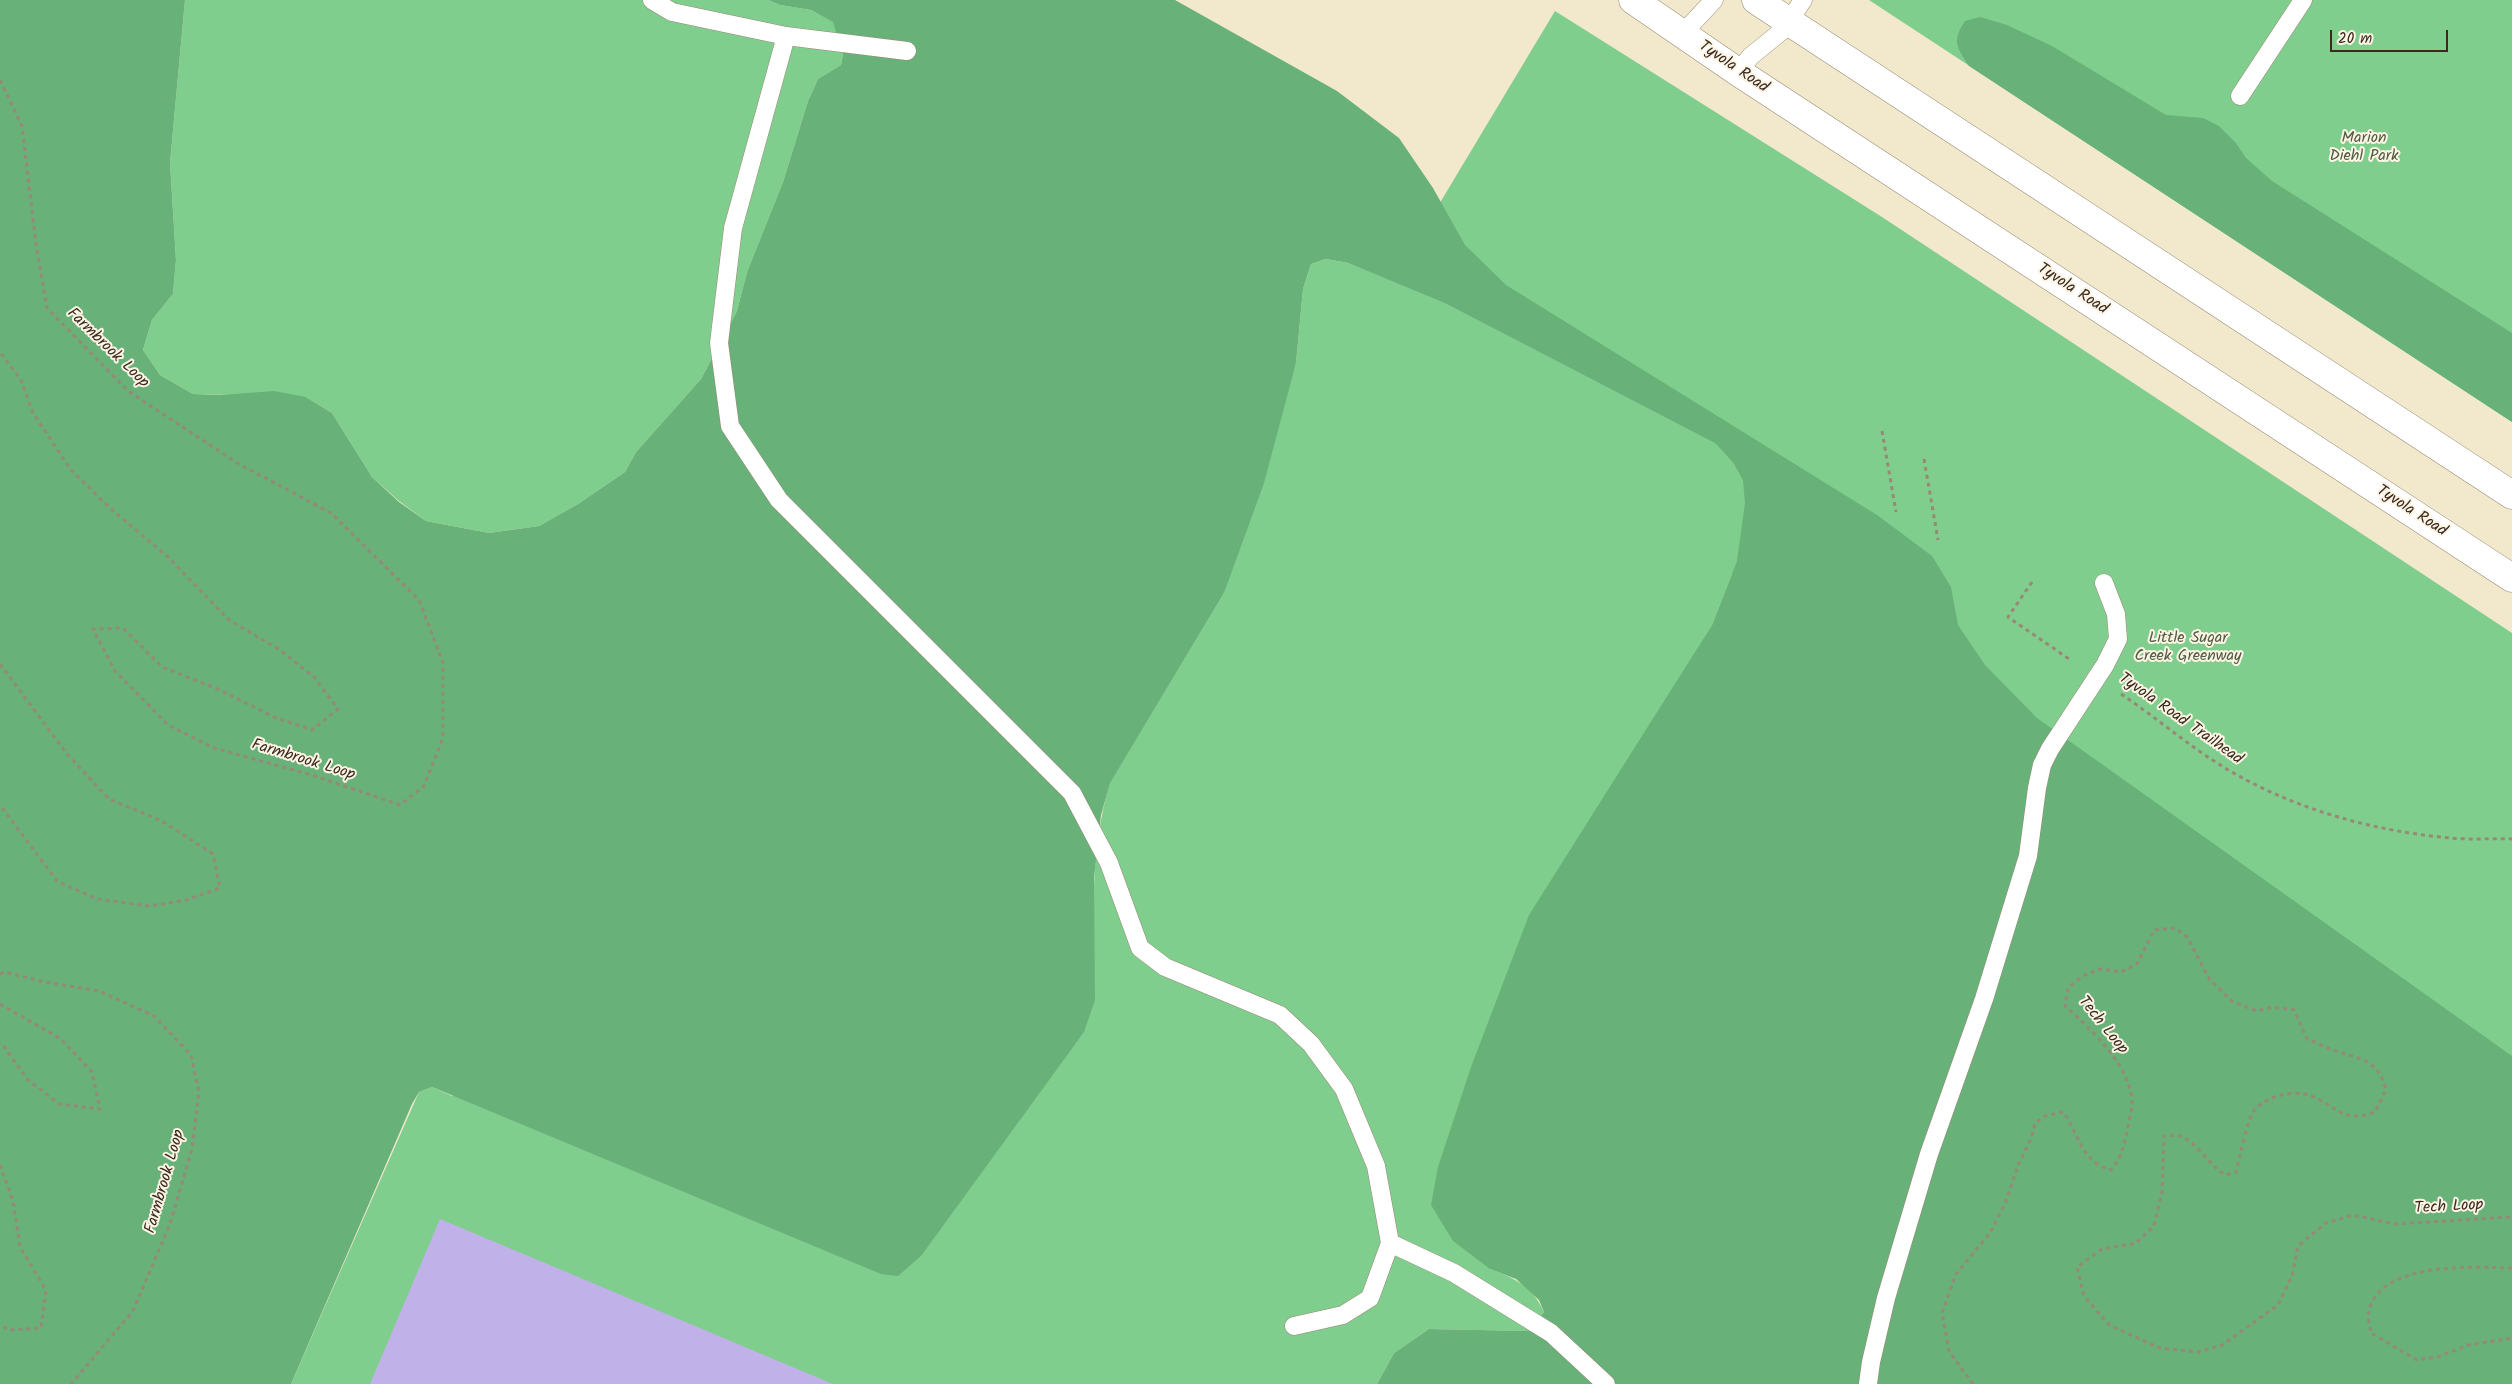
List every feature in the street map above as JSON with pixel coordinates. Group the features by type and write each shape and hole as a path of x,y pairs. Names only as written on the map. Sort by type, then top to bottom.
{"main road":[{"name":"Tyvola Road","path":"1633,0 1738,72 2512,578"},
{"path":"1756,0 1796,11 2512,496"}],"lane":[{"path":"652,0 672,12 786,36 908,51"},
{"path":"1683,33 1714,0"},
{"path":"2240,96 2303,0"},
{"path":"1738,72 1751,56 1778,35 1796,11"},
{"path":"786,36 733,228 719,342 730,426 779,500 1072,793 1109,863 1140,948 1165,967 1280,1015 1311,1044 1344,1089 1376,1166 1390,1243 1370,1298 1343,1315 1294,1326"},
{"path":"1868,1384 1870,1362 1886,1298 1927,1163 1984,999 2028,856 2042,765 2050,749 2097,678 2118,639 2116,614 2104,582"},
{"path":"1390,1243 1454,1273 1551,1333 1606,1384"}],"path":[{"name":"Farmbrook Loop","path":"0,80 22,126 36,244 47,308 128,391 239,464 331,513 419,600 443,662 443,738 424,786 400,805 315,776 214,748 168,725 114,671 93,630 122,628 162,667 220,690 274,717 312,730 338,709 314,678 280,650 229,620 168,558 111,509 71,470 33,413 21,380 0,352"},
{"path":"1882,431 1896,512"},
{"path":"1924,459 1938,540"},
{"name":"Tyvola Road Trailhead","path":"2032,582 2008,617 2216,763 2243,778 2307,806 2392,831 2453,838 2512,839"},
{"path":"0,664 67,754 109,799 162,821 213,854 220,888 186,900 149,906 97,899 57,882 0,806"},
{"name":"Tech Loop","path":"1973,1384 1949,1351 1942,1313 1956,1274 1990,1233 2005,1204 2018,1163 2030,1140 2035,1123 2045,1116 2063,1112 2073,1124 2086,1155 2098,1167 2111,1170 2121,1156 2132,1105 2129,1085 2112,1055 2091,1029 2065,1006 2068,988 2080,978 2099,969 2121,972 2137,964 2154,930 2175,928 2187,937 2210,980 2232,1001 2257,1011 2272,1007 2294,1010 2307,1039 2332,1050 2368,1060 2382,1075 2386,1089 2375,1112 2363,1117 2348,1116 2305,1094 2275,1095 2252,1112 2236,1172 2226,1175 2216,1170 2201,1152 2180,1136 2164,1136 2162,1192 2154,1226 2136,1243 2102,1249 2077,1268 2084,1296 2109,1325 2160,1348 2198,1352 2222,1346 2278,1305 2292,1276 2298,1246 2326,1223 2353,1215 2395,1224 2512,1217"},
{"name":"Farmbrook Loop","path":"0,974 4,972 45,982 99,991 154,1016 191,1055 199,1093 192,1149 173,1215 133,1312 71,1384"},
{"path":"0,1004 61,1039 92,1072 100,1109 59,1104 27,1079 3,1045 0,1044"},
{"path":"0,1165 13,1201 20,1247 46,1290 42,1328 10,1330 0,1325"},
{"path":"2512,1268 2470,1267 2421,1271 2391,1283 2374,1298 2368,1312 2370,1333 2417,1360 2440,1356 2468,1345 2512,1338"}],"green space":[{"path":"0,0 185,0 170,163 176,260 173,294 152,320 143,350 160,375 193,394 221,395 274,391 306,397 332,413 372,477 399,502 426,521 489,533 539,526 578,504 625,472 636,452 701,379 737,311 747,272 783,182 808,101 818,79 841,65 843,54 833,22 811,10 780,5 768,0 1175,0 1337,91 1399,138 1433,188 1465,245 1506,285 1877,515 1932,556 1951,587 1958,625 1985,665 2037,718 2512,1056 2512,1384 1377,1384 1394,1353 1429,1329 1528,1331 1544,1312 1539,1300 1516,1279 1490,1269 1453,1241 1431,1205 1438,1167 1471,1067 1529,915 1712,625 1737,561 1745,503 1743,481 1733,463 1715,443 1445,303 1348,263 1326,259 1311,264 1303,289 1296,363 1264,483 1224,593 1110,783 1101,815 1094,878 1095,1000 1084,1032 921,1256 898,1276 881,1274 432,1087 419,1092 412,1104 291,1384 0,1384"},
{"path":"185,0 768,0 780,5 811,10 834,22 843,54 841,65 818,79 808,101 783,182 747,272 737,311 701,379 636,452 625,472 578,504 539,526 489,533 426,521 399,501 372,477 332,413 306,397 193,394 160,375 143,350 152,320 173,294 176,260 170,163"},
{"name":"Marion Diehl Park","path":"1869,0 2512,0 2512,422"},
{"name":"Little Sugar Creek Greenway","path":"1555,11 1882,217 2512,633 2512,1081 1732,574 1712,625 1638,745 1490,1269 1522,1284 1540,1303 1544,1312 1528,1331 1429,1329 1394,1353 1377,1384 291,1384 419,1092 432,1087 452,1096 1095,1000 1093,918 1095,863 1103,809 1110,782 1224,593 1296,363 1303,289 1311,264 1326,259 1348,263 1393,281","holes":["1716,444 1752,460 1743,481 1733,463"]},
{"path":"1980,17 2007,25 2052,46 2166,115 2203,118 2219,126 2236,143 2246,158 2272,181 2512,333 2512,422 1969,66 1957,44 1958,34 1965,21"}],"building":[{"path":"440,1219 833,1384 370,1384"}]}
